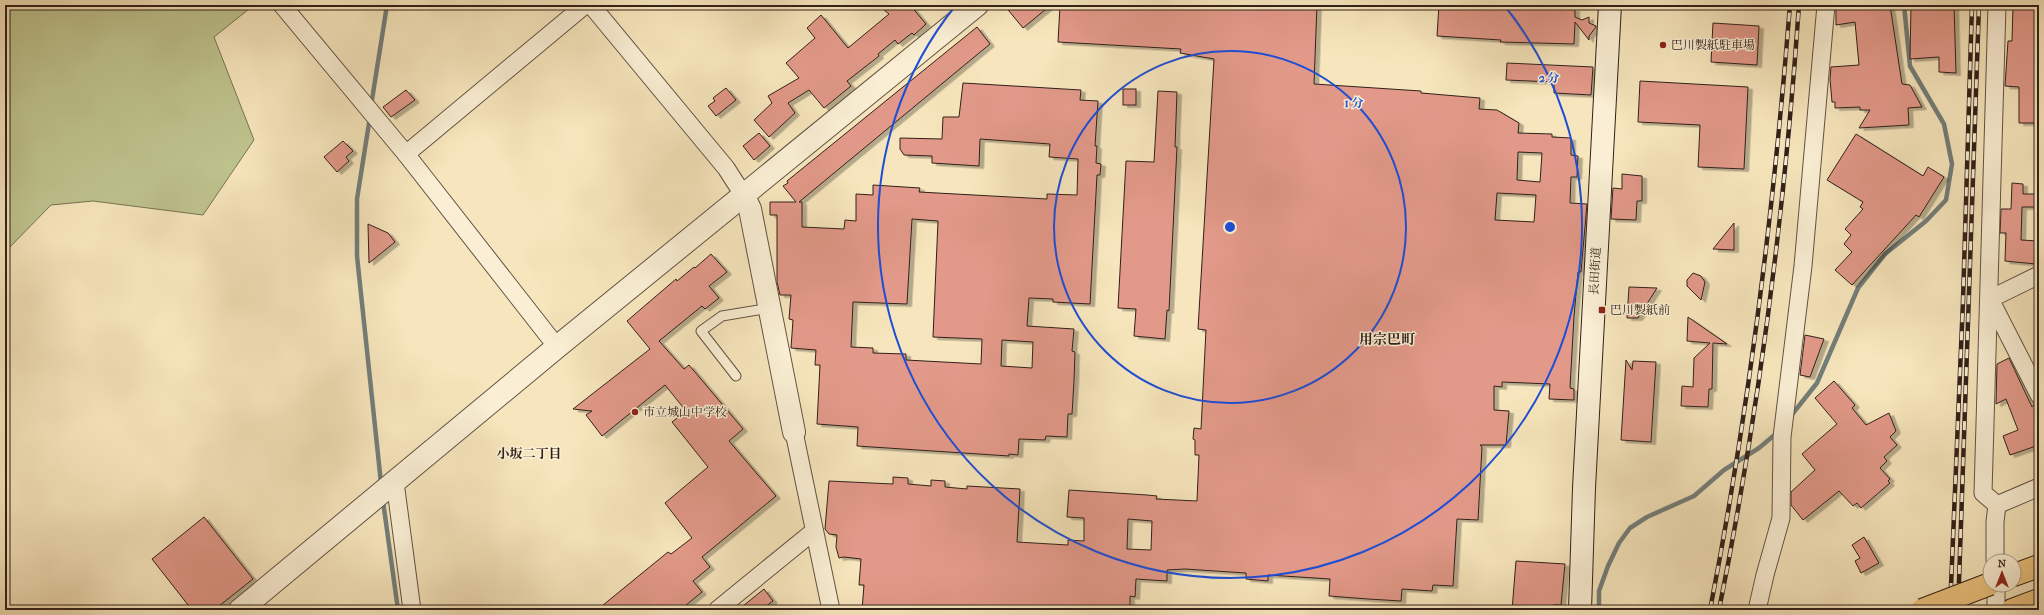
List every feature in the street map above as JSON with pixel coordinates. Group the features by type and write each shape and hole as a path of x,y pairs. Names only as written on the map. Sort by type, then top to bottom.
{"highway":[{"path":"2022,572 2039,566"},
{"path":"1922,610 1982,587"},
{"path":"2012,610 2039,600"}],"street":[{"path":"282,5 406,154 557,347"},
{"path":"406,154 585,5"},
{"path":"591,5 726,168 744,196 750,209 831,610"},
{"path":"240,610 557,347 977,5"},
{"name":"長田街道","path":"1580,610 1584,488 1610,5"},
{"path":"1757,610 1781,518 1782,437 1804,260 1826,5"},
{"path":"1997,5 1990,299 1983,493 1997,506"},
{"path":"1990,299 2039,275"},
{"path":"1990,299 2038,390"},
{"path":"395,482 412,610"},
{"path":"1997,506 2039,487"},
{"path":"1995,553 1995,522 1997,506"},
{"path":"717,610 814,531"},
{"path":"1996,593 1996,610"}],"lane":[{"path":"736,376 701,331 722,316 770,308"}],"green space":[{"path":"5,5 254,5 214,37 254,140 203,215 93,201 51,205 5,252"}],"building":[{"path":"878,5 910,5 926,24 914,35 912,33 898,44 895,40 878,54 879,56 847,81 851,86 824,108 809,90 788,103 795,113 769,137 754,120 772,103 768,96 799,78 786,63 815,38 807,28 821,15 848,48 889,14"},
{"path":"1004,5 1051,5 1023,28"},
{"path":"1094,5 1317,5 1314,84 1421,91 1421,93 1480,98 1479,109 1497,110 1519,123 1518,133 1552,134 1552,137 1571,138 1571,155 1578,156 1577,177 1571,177 1570,203 1587,204 1581,272 1578,272 1574,316 1570,388 1574,389 1574,400 1549,399 1550,384 1502,382 1502,387 1494,386 1494,410 1509,411 1506,445 1480,445 1482,447 1478,520 1457,519 1453,586 1433,585 1432,591 1402,589 1401,601 1368,599 1329,596 1330,579 1268,575 1268,581 1246,579 1246,573 1185,569 1167,570 1167,581 1136,579 1135,597 1130,596 1130,610 862,610 864,585 859,585 861,559 844,557 839,558 836,547 837,535 829,534 825,529 829,481 893,484 893,477 908,478 908,484 931,486 931,480 945,481 945,487 967,489 967,486 1020,489 1017,542 1068,545 1068,540 1084,541 1084,518 1067,517 1069,490 1147,495 1157,496 1156,499 1197,501 1199,455 1195,455 1195,440 1193,439 1194,428 1201,429 1206,330 1198,329 1214,59 1180,53 1181,49 1058,42 1060,6 1094,8","holes":["1518,152 1542,153 1540,182 1517,180","1497,193 1536,195 1534,222 1495,220","1128,519 1152,521 1151,550 1127,549"]},
{"path":"1439,5 1496,5 1575,9 1575,17 1582,20 1589,17 1589,23 1596,27 1589,36 1589,40 1575,22 1574,44 1500,42 1501,40 1437,36"},
{"path":"1890,5 1902,84 1910,85 1922,107 1908,108 1909,125 1859,128 1870,110 1860,110 1860,107 1835,108 1835,102 1832,102 1830,79 1831,67 1859,65 1855,22 1836,25 1836,6"},
{"path":"1911,5 1954,5 1956,73 1939,72 1939,57 1910,59"},
{"path":"2013,5 2039,5 2039,123 2019,123 2019,87 2005,86 2008,41 2012,41"},
{"path":"1713,23 1759,26 1757,65 1711,62"},
{"path":"977,27 990,44 799,202 802,202 802,227 844,229 845,220 856,221 856,194 873,195 873,185 920,188 919,192 1047,199 1047,194 1077,195 1078,159 1049,157 1050,144 980,139 979,166 932,163 932,156 904,155 900,149 900,138 942,139 943,117 959,117 963,83 1081,90 1080,100 1098,101 1095,146 1097,146 1096,163 1101,164 1100,175 1097,175 1090,304 1053,302 1053,299 1029,298 1027,326 1074,329 1072,351 1075,352 1072,414 1068,414 1067,437 1046,436 1045,440 1019,439 1018,455 1009,454 1009,456 857,446 858,427 817,424 820,365 815,365 816,350 791,348 793,320 789,319 791,295 780,295 777,282 777,215 770,215 770,202 796,202 783,186 788,183 787,181","holes":["912,219 938,221 933,337 982,339 981,364 906,360 906,354 873,353 873,348 851,347 853,302 907,304","1002,340 1033,342 1032,368 1001,366"]},
{"path":"1507,63 1593,67 1591,95 1554,93 1554,82 1506,80"},
{"path":"1640,81 1748,87 1744,169 1698,167 1700,125 1638,122"},
{"path":"726,88 736,100 716,116 708,106 715,101 713,98"},
{"path":"1123,89 1136,89 1136,105 1123,105"},
{"path":"406,90 415,100 391,117 383,107"},
{"path":"1158,91 1177,92 1175,147 1177,147 1169,311 1167,310 1165,339 1134,336 1136,309 1118,308 1126,161 1154,162"},
{"path":"759,133 770,146 754,160 743,146"},
{"path":"1856,134 1923,176 1928,167 1944,177 1919,217 1916,215 1852,285 1835,270 1852,252 1844,244 1851,235 1845,229 1863,209 1860,207 1863,202 1827,180"},
{"path":"343,141 353,151 346,157 349,161 337,172 324,157"},
{"path":"1622,174 1642,176 1642,201 1637,201 1636,220 1611,219 1613,188 1622,189"},
{"path":"2012,183 2023,184 2023,194 2039,194 2039,207 2022,207 2021,240 2038,241 2036,264 2005,261 2006,233 2000,233 2001,209 2011,209"},
{"path":"1734,223 1734,250 1713,249"},
{"path":"368,224 388,233 395,242 369,263"},
{"path":"711,254 727,272 709,286 719,298 705,309 702,306 659,341 684,369 689,365 743,429 729,441 776,496 702,557 710,567 693,581 702,592 680,610 597,610 668,552 671,554 692,538 665,503 708,467 672,422 686,411 665,385 602,436 586,415 592,411 573,409 650,349 627,321 676,279 677,281"},
{"path":"1693,273 1701,276 1705,282 1701,300 1687,286 1687,280"},
{"path":"1629,287 1657,288 1638,318 1627,318"},
{"path":"1688,317 1727,344 1713,343 1712,389 1709,389 1708,407 1681,406 1682,386 1693,387 1694,358 1710,343 1687,341"},
{"path":"1805,335 1824,339 1810,377 1800,375"},
{"path":"2009,358 2032,407 2034,405 2039,416 2039,445 2010,455 2003,436 2018,430 2006,399 1996,404 1997,364"},
{"path":"1626,360 1632,370 1633,361 1656,362 1651,442 1621,440"},
{"path":"1834,381 1855,405 1852,408 1866,425 1889,413 1896,431 1890,437 1897,445 1884,457 1887,461 1880,468 1890,479 1888,481 1890,483 1861,508 1857,503 1853,506 1839,491 1803,520 1791,505 1791,492 1815,470 1802,454 1837,424 1815,398"},
{"path":"204,517 253,579 214,610 192,610 152,559"},
{"path":"1864,537 1879,563 1861,573 1855,561 1860,558 1852,545"},
{"path":"1516,561 1565,564 1561,605 1553,605 1552,610 1512,610"},
{"path":"764,589 773,601 761,610 738,610"}],"waterway":[{"path":"371,106 387,5"},
{"path":"1790,417 1817,383 1858,288 1885,254 1926,221 1946,200 1952,164 1944,124 1910,66 1904,5"},
{"path":"370,117 357,199 357,256 381,483"},
{"path":"1599,610 1599,591 1608,566 1619,543 1630,528 1647,517 1694,496 1724,470 1759,448 1778,432"},
{"path":"383,501 398,610"}],"railway":[{"path":"1710,610 1737,460 1759,309 1784,81 1790,5"},
{"path":"1719,610 1746,460 1769,309 1786,157 1799,5"},
{"path":"1950,610 1963,301 1972,5"},
{"path":"1958,610 1979,5"}],"place":[{"name":"巴川製紙駐車場","path":"1663,45"},
{"name":"巴川製紙前","path":"1602,310"},
{"name":"市立城山中学校","path":"635,412"}],"district":[{"name":"用宗巴町","path":"1387,339"},
{"name":"小坂二丁目","path":"529,453"}]}
